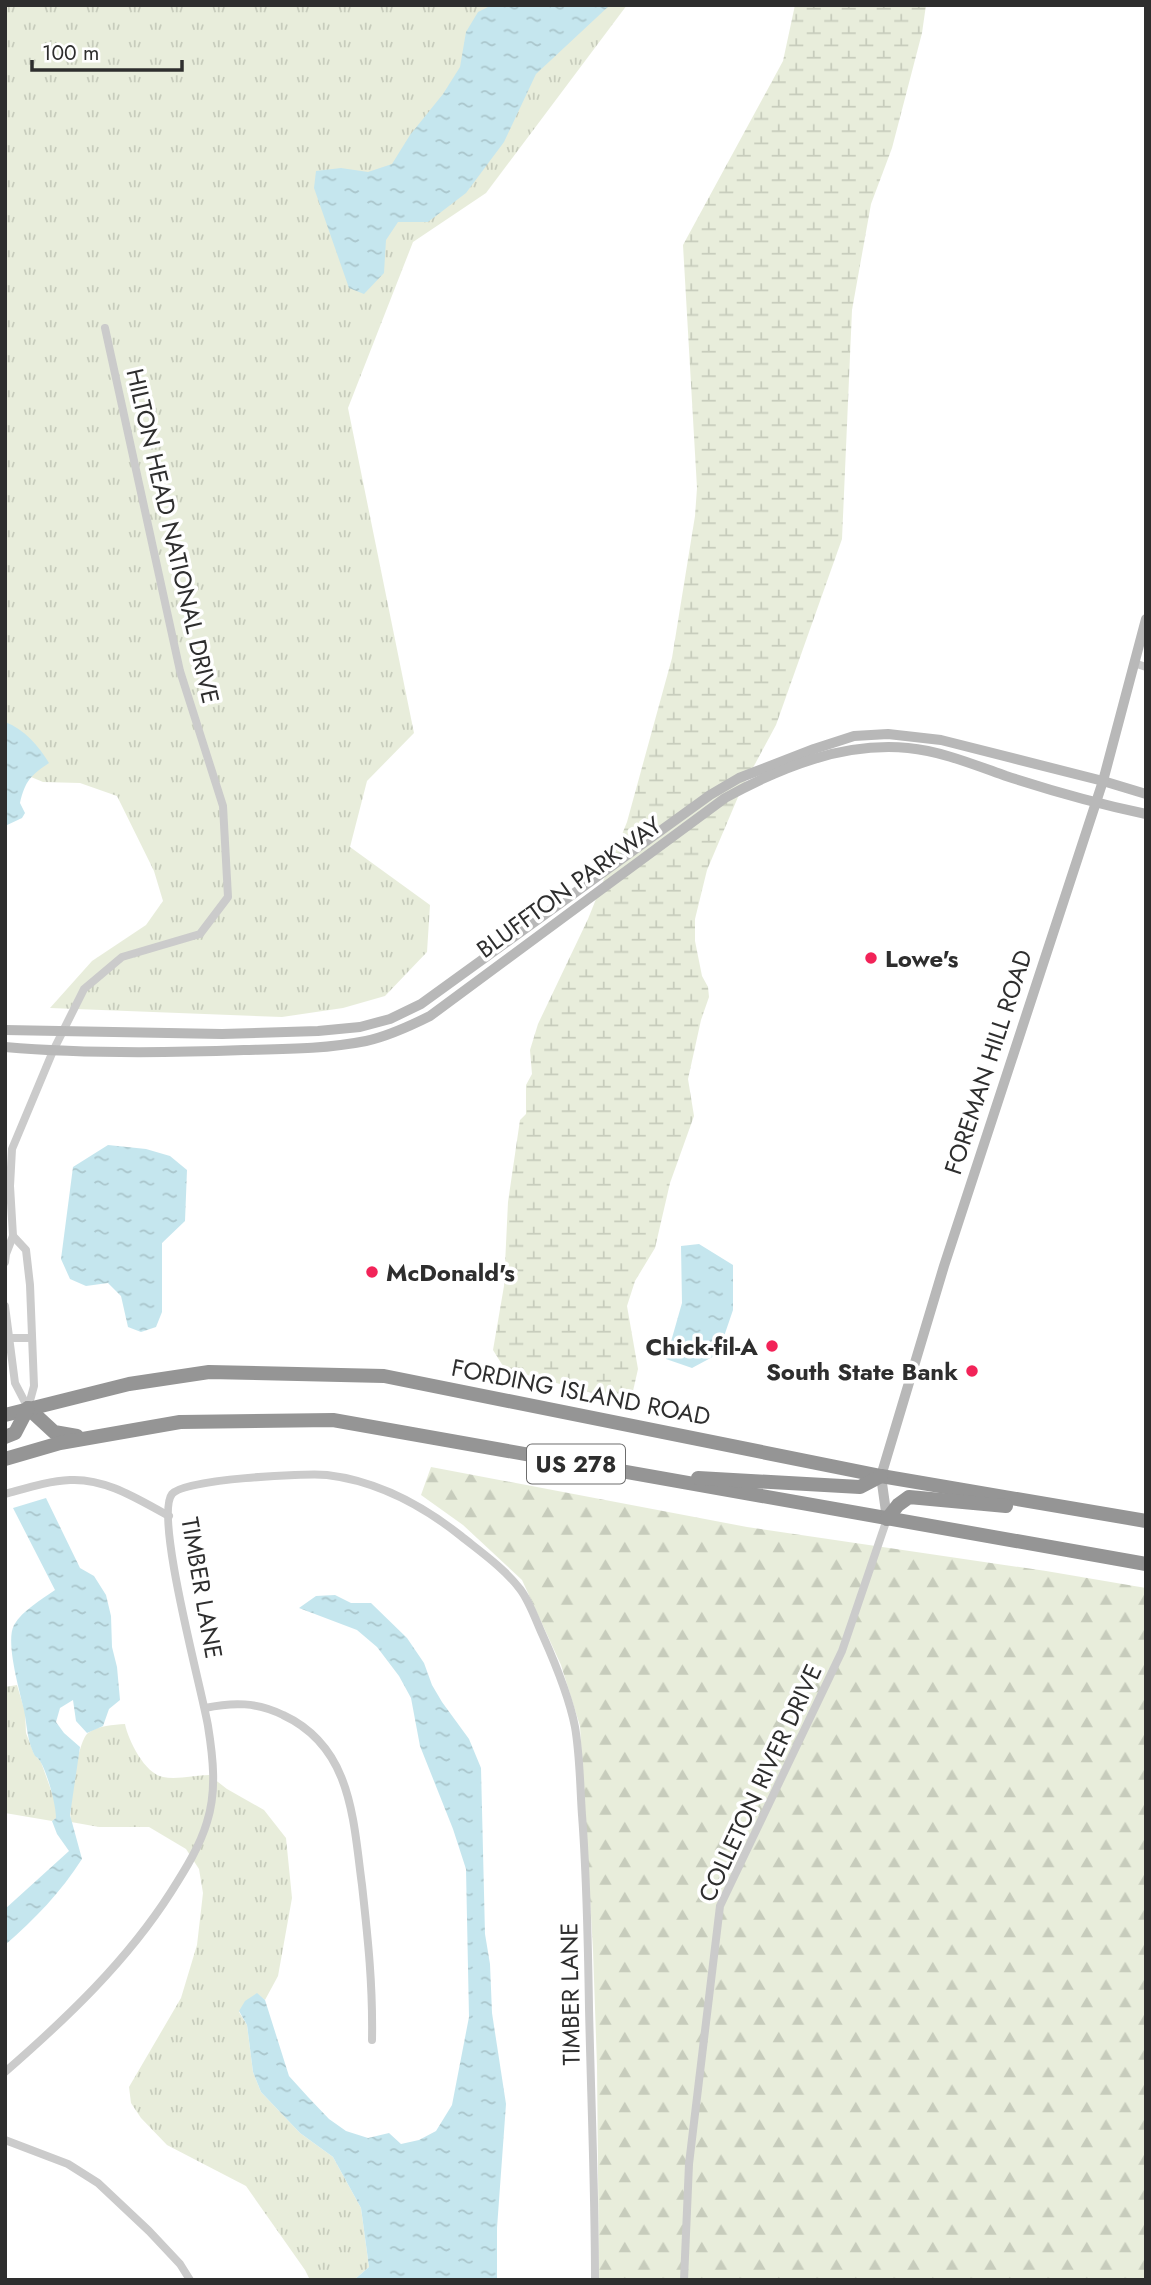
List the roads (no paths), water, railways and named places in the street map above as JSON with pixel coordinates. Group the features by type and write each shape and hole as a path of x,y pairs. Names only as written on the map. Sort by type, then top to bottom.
{"highway":[{"name":"FORDING ISLAND ROAD","path":"5,1415 129,1384 209,1372 384,1376 881,1476 1146,1521"},
{"path":"5,1437 15,1433 28,1408 54,1432 91,1438"},
{"name":"US 278","path":"5,1459 60,1443 180,1422 333,1420 1146,1564"},
{"path":"633,1475 860,1487 881,1476"},
{"path":"887,1519 898,1504 909,1497 1064,1513 1108,1514"}],"main road":[{"name":"FOREMAN HILL ROAD","path":"887,1519 881,1476 943,1266 1103,781 1146,619"},
{"name":"BLUFFTON PARKWAY","path":"5,1030 270,1034 360,1027 390,1019 421,1004 710,795 768,765 855,736 888,734 941,740 1146,794"},
{"name":"BLUFFTON PARKWAY","path":"5,1047 53,1051 192,1052 312,1048 367,1041 395,1032 430,1016 725,798 758,779 835,752 868,748 908,748 936,753 1095,803 1146,814"}],"street":[{"name":"HILTON HEAD NATIONAL DRIVE","path":"5,1262 13,1236 10,1186 12,1149 53,1051 84,989 122,957 200,934 229,897 223,806 180,671 105,328"},
{"path":"1134,663 1146,667"},
{"name":"HILTON HEAD NATIONAL DRIVE","path":"13,1236 26,1250 34,1386 28,1408"},
{"path":"5,1306 15,1383 28,1408"},
{"path":"9,1338 32,1338"},
{"name":"TIMBER LANE","path":"5,2072 117,1965 148,1926 189,1862 205,1828 214,1785 212,1751 205,1708 180,1604 169,1498 187,1486 299,1473 352,1479 386,1490 427,1511 484,1555 512,1580 524,1595 556,1666 575,1727 588,1926 595,2280"},
{"path":"5,1494 42,1484 73,1480 108,1486 169,1516"},
{"name":"COLLETON RIVER DRIVE","path":"684,2280 689,2164 720,1906 842,1651 887,1519"},
{"path":"205,1708 240,1703 276,1712 312,1733 323,1743 336,1764 348,1797 355,1835 372,1977 372,2040"},
{"path":"5,2140 68,2164 98,2183 149,2231 180,2264 190,2280"}],"water":[{"path":"492,5 610,5 536,74 504,142 466,193 428,222 398,222 386,240 384,273 364,294 349,288 314,188 316,171 341,168 368,172 392,164 460,67 466,32 478,12"},
{"path":"5,722 30,739 49,763 33,775 24,789 20,803 25,813 22,818 5,826"},
{"path":"108,1145 146,1149 170,1156 187,1170 185,1221 162,1243 162,1312 156,1327 141,1332 128,1327 121,1296 108,1283 86,1286 70,1279 61,1259 73,1167"},
{"path":"699,1244 733,1265 733,1310 718,1354 692,1368 666,1359 682,1303 681,1246"},
{"path":"46,1498 80,1568 94,1576 106,1595 111,1616 112,1647 120,1700 109,1709 103,1726 87,1733 76,1721 73,1700 60,1708 56,1722 80,1747 70,1815 82,1859 47,1905 5,1945 5,1909 69,1851 52,1821 56,1818 51,1788 43,1766 29,1742 11,1643 14,1625 22,1615 55,1590 13,1508"},
{"path":"335,1595 351,1603 371,1603 407,1638 424,1663 442,1702 469,1739 481,1768 485,1934 490,1964 492,2013 506,2104 497,2228 497,2280 354,2280 369,2267 361,2208 333,2157 300,2133 261,2092 253,2072 247,2025 239,2011 245,2001 257,1993 265,2000 289,2076 329,2119 346,2131 368,2138 389,2133 401,2144 419,2140 436,2131 452,2105 469,2017 466,1869 420,1746 411,1698 399,1676 377,1647 357,1630 299,1608 316,1596"}],"place":[{"name":"Lowe's","path":"871,958"},
{"name":"McDonald's","path":"372,1272"},
{"name":"Chick-fil-A","path":"772,1346"},
{"name":"South State Bank","path":"972,1371"}]}
